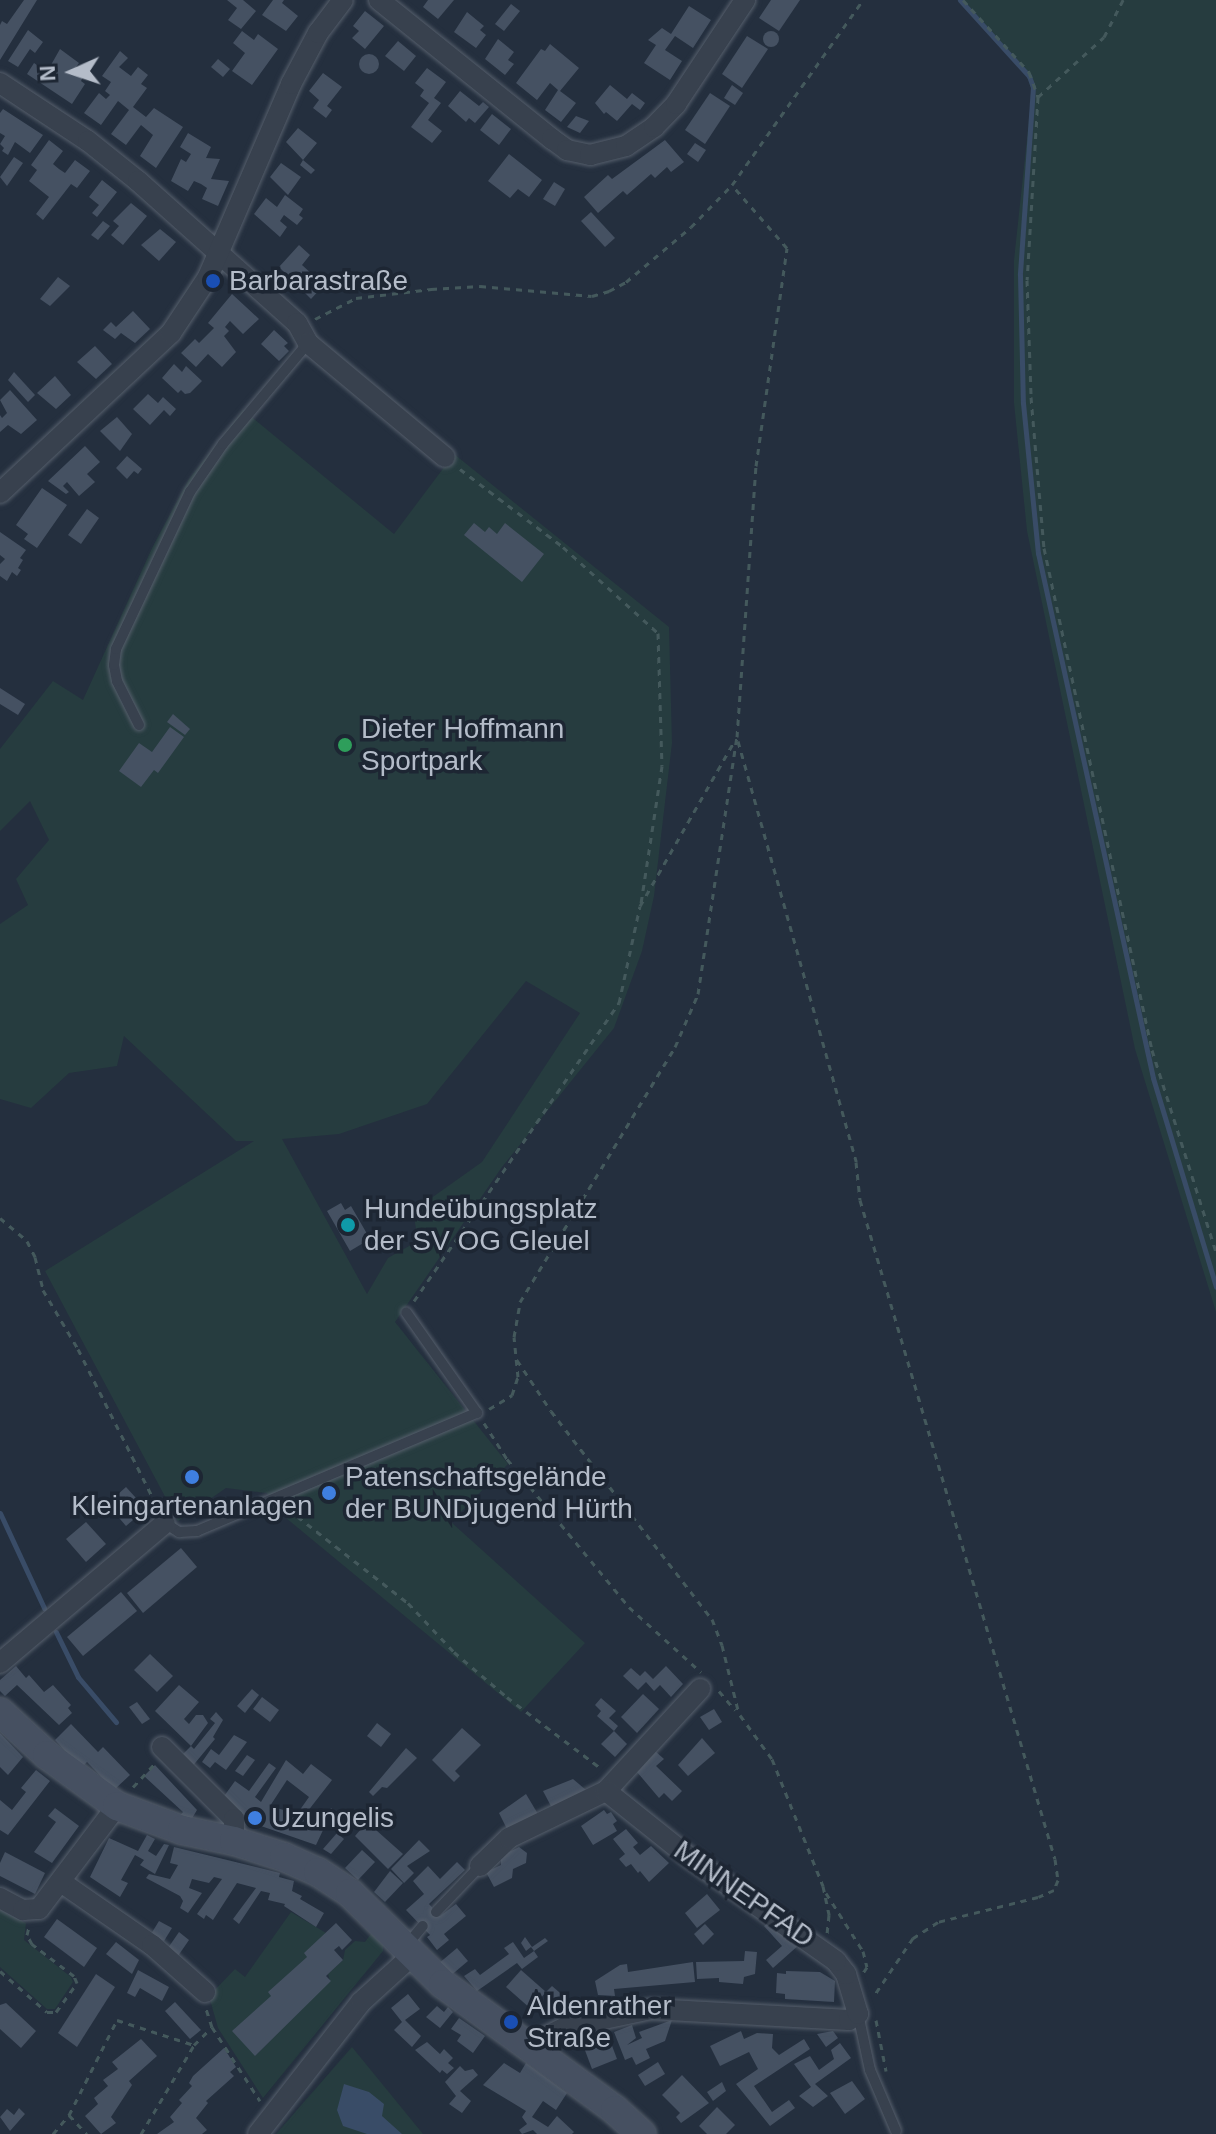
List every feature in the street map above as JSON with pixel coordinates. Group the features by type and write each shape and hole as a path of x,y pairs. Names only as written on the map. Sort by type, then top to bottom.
{"street":[{"path":"0,493 171,333 208,277 291,84 318,33 343,0"},
{"path":"379,0 552,139 567,150 590,155 626,146 654,127 676,104 745,0"},
{"path":"0,83 88,141 217,250 297,323 308,343 445,457"},
{"path":"0,1663 165,1523"},
{"path":"480,1866 509,1838 610,1786 707,1686"},
{"path":"0,1712 59,1764 121,1808 182,1830 234,1841 318,1872 350,1893 414,1942 475,2010 535,2050 642,2134"},
{"path":"164,1750 234,1819 234,1841"},
{"name":"MINNEPFAD","path":"610,1786 690,1858 814,1942 836,1961 846,1974 858,2014"},
{"path":"0,1898 31,1911 39,1909 121,1808"},
{"path":"61,1882 152,1945 205,1992"},
{"path":"264,2127 361,2002 414,1942"},
{"path":"535,2050 544,2038 566,2027 651,2009 849,2020 858,2014"}],"lane":[{"path":"139,725 117,681 114,665 116,649 190,492 223,444 308,343"},
{"path":"165,1523 179,1532 197,1531 477,1413 406,1312"},
{"path":"436,1912 480,1866"},
{"path":"858,2014 870,2070 896,2131"}],"path":[{"path":"297,323 324,317 356,298 480,286 592,296 626,282 691,227 732,185 863,0"},
{"path":"963,0 1029,72 1038,97 1027,280 1031,397 1044,548 1152,1050 1216,1252"},
{"path":"1038,97 1104,37 1123,0"},
{"path":"732,185 787,248 756,466 737,737 698,994 675,1047 520,1302 514,1337 518,1377 512,1395 499,1406 477,1413 507,1459 629,1607 702,1673 707,1686 739,1714 772,1759 834,1911 863,1951 867,1967 863,1973"},
{"path":"406,1312 619,1003 640,906 662,766 658,633 563,547 445,457"},
{"path":"640,906 737,737"},
{"path":"737,737 856,1162 860,1200 1055,1859 1058,1880 1054,1890 1038,1897 938,1922 913,1938 858,2014"},
{"path":"0,1218 27,1241 43,1290 104,1399 165,1523"},
{"path":"516,1359 560,1423 712,1619 722,1645 739,1714"},
{"path":"270,1499 296,1513 408,1603 454,1652 610,1786"},
{"path":"121,1808 135,1783 164,1750"},
{"path":"823,1886 829,1915 826,1942"},
{"path":"0,1971 47,2012 56,2012 77,1983 74,1976 28,1940 31,1911"},
{"path":"205,1992 205,2006 212,2027 264,2127"},
{"path":"53,2134 69,2115 117,2020 194,2045"},
{"path":"141,2134 194,2045 212,2027"},
{"path":"69,2115 87,2134"}],"green space":[{"path":"958,0 1216,0 1216,1312 1135,1049 1027,531 1014,403 1014,260 1032,92 1027,76"},
{"path":"243,410 394,534 454,454 669,627 672,743 654,896 642,951 614,1028 502,1167 395,1322 508,1464 451,1522 585,1643 521,1712 286,1518 267,1493 226,1488 178,1521 45,1271 254,1141 236,1141 124,1036 117,1066 69,1073 31,1108 0,1099 0,924 28,905 16,879 49,840 30,801 0,831 0,749 53,681 83,700 152,548 189,479","holes":["526,981 580,1013 482,1162 413,1211 418,1241 388,1258 367,1294 282,1139 339,1134 427,1104"]},
{"path":"0,1910 26,1923 24,1940 71,1977 73,1982 55,2009 47,2009 0,1967"},
{"path":"291,1912 326,1933 255,2056 330,1981 328,1974 343,1960 345,1950 355,1941 365,1942 373,1931 384,1940 383,1951 263,2098 218,2028 209,1996 235,1969 245,1977"},
{"path":"352,2047 423,2134 276,2134"}],"water":[{"path":"344,2084 369,2092 384,2104 382,2116 402,2134 367,2134 343,2126 337,2110"}],"building":[{"path":"24,0 37,0 0,60 0,25 2,21 7,24"},
{"path":"227,0 243,0 256,11 241,29 228,20 237,8"},
{"path":"273,0 284,0 282,3 298,16 286,31 262,15"},
{"path":"428,0 454,0 438,19 423,7"},
{"path":"771,0 800,0 779,31 759,18"},
{"path":"511,4 520,11 504,31 495,24"},
{"path":"689,6 711,20 693,48 675,36 665,50 682,61 670,80 644,63 656,45 648,40 662,28 671,34"},
{"path":"365,11 384,26 365,49 352,38 359,31 353,26"},
{"path":"467,12 484,26 480,30 486,35 476,48 454,32"},
{"path":"28,30 43,42 35,53 30,49 18,67 8,61"},
{"path":"242,31 254,40 258,34 278,49 252,85 232,71 245,53 233,43"},
{"path":"771,31 777,33 777,45 771,47 765,45 763,39 765,33"},
{"path":"747,36 768,49 742,88 722,74"},
{"path":"498,39 514,52 508,60 514,64 505,75 485,59"},
{"path":"398,41 416,56 404,71 385,56"},
{"path":"550,44 579,68 560,91 576,103 561,122 545,110 558,90 550,83 537,100 516,83 541,49 545,51"},
{"path":"60,49 79,63 76,67 85,73 81,81 85,84 72,104 27,74 34,63 47,72"},
{"path":"120,51 128,58 119,67 131,76 138,67 148,75 141,84 147,88 133,107 146,117 154,108 183,127 156,168 140,156 153,135 141,125 126,145 111,134 129,110 118,101 101,125 84,113 99,93 106,99 110,95 105,91 111,82 102,76"},
{"path":"369,54 376,57 379,64 376,71 369,74 362,71 359,64 362,57"},
{"path":"218,59 230,69 223,77 211,67"},
{"path":"427,68 446,82 434,98 441,103 428,120 442,131 432,143 411,127 429,103 420,96 424,90 415,83"},
{"path":"323,73 342,87 327,106 332,110 326,118 313,108 319,100 309,91"},
{"path":"610,85 627,99 632,93 645,103 640,110 632,104 617,121 606,112 604,114 595,103"},
{"path":"732,85 743,93 735,105 724,98"},
{"path":"460,91 479,106 483,102 489,107 475,123 469,118 466,122 448,106"},
{"path":"710,93 730,106 705,144 685,130"},
{"path":"3,109 43,135 30,153 15,142 8,155 2,151 4,148 0,144 5,136 0,133 0,113"},
{"path":"492,114 511,129 499,145 480,130"},
{"path":"576,116 589,121 580,133 567,127"},
{"path":"298,128 317,143 303,160 286,142"},
{"path":"188,133 211,147 206,158 220,159 211,179 229,181 218,206 202,199 207,188 201,184 194,181 188,191 171,181 181,159 186,162 191,154 180,147"},
{"path":"49,140 63,151 53,164 59,169 65,173 75,160 90,171 77,188 71,184 43,220 36,214 49,197 29,181 37,170 31,165"},
{"path":"665,140 684,162 671,172 667,167 655,178 651,174 627,195 623,191 598,213 584,197 608,175 612,179"},
{"path":"695,143 706,150 698,162 687,154"},
{"path":"509,154 542,180 529,197 518,189 510,198 488,181"},
{"path":"14,157 23,163 7,186 0,177"},
{"path":"303,160 315,170 311,174 300,165"},
{"path":"281,163 301,177 288,195 270,177"},
{"path":"102,180 117,192 97,217 92,213 99,205 89,197"},
{"path":"554,182 565,189 555,206 543,199"},
{"path":"285,195 303,209 299,215 303,218 297,225 284,215 280,221 287,227 280,237 254,214 266,198 277,207"},
{"path":"131,203 147,216 123,245 111,235 119,226 113,221"},
{"path":"591,212 615,238 605,247 581,221"},
{"path":"103,221 110,226 98,240 91,235"},
{"path":"160,229 176,242 159,261 141,245"},
{"path":"299,245 310,255 302,265 324,285 311,299 279,267"},
{"path":"58,277 70,286 50,306 40,299"},
{"path":"232,294 259,319 243,334 230,321 225,327 229,331 224,336 236,352 222,367 208,354 196,367 181,353 195,339 199,343 214,328 208,323"},
{"path":"133,311 150,329 135,343 121,333 115,339 103,330 111,322 116,327"},
{"path":"274,330 288,343 284,346 289,351 279,361 261,344"},
{"path":"95,346 112,364 96,379 77,362"},
{"path":"174,364 182,372 186,366 202,381 190,393 185,394 181,390 178,393 162,378"},
{"path":"14,372 35,395 28,402 8,380"},
{"path":"55,376 71,395 56,409 37,393"},
{"path":"10,390 37,420 21,434 8,425 0,432 0,415 2,418 7,413 0,400"},
{"path":"148,394 158,403 163,397 176,409 170,416 164,410 150,425 133,409"},
{"path":"117,417 132,434 120,451 100,431"},
{"path":"85,446 100,462 87,474 95,482 79,496 67,482 63,486 69,492 66,494 48,481"},
{"path":"127,456 142,469 138,474 134,471 127,479 116,468"},
{"path":"42,488 67,505 37,548 24,539 28,534 16,525"},
{"path":"87,509 99,518 81,544 68,535"},
{"path":"474,523 485,532 489,527 497,534 505,523 544,554 522,582 464,535"},
{"path":"0,532 26,550 20,558 23,560 18,568 21,570 17,576 12,572 7,581 0,576 0,564 5,559 0,555"},
{"path":"0,688 25,704 18,715 0,704"},
{"path":"173,714 190,729 185,735 167,722"},
{"path":"170,727 184,737 158,773 154,770 141,787 119,771 139,743 152,752"},
{"name":"Hundeübungsplatz der SV OG Gleuel","path":"341,1203 345,1210 351,1206 370,1239 350,1251 327,1211"},
{"path":"126,1487 146,1509 126,1526 107,1504"},
{"path":"86,1522 106,1544 86,1562 66,1539"},
{"path":"181,1548 197,1567 143,1613 127,1593"},
{"path":"121,1592 137,1611 83,1656 67,1637"},
{"path":"150,1654 173,1676 157,1692 134,1670"},
{"path":"16,1666 44,1692 53,1685 71,1705 68,1708 72,1713 59,1725 17,1685 5,1696 0,1691 0,1680"},
{"path":"666,1666 683,1684 671,1697 660,1685 654,1691 646,1682 638,1690 623,1676 631,1668 640,1676 645,1671 653,1679"},
{"path":"179,1685 199,1702 184,1719 189,1724 196,1715 203,1715 208,1723 191,1746 155,1711"},
{"path":"252,1689 259,1695 245,1713 237,1706"},
{"path":"643,1694 659,1709 637,1733 621,1717"},
{"path":"262,1697 279,1710 270,1722 253,1709"},
{"path":"601,1698 616,1711 609,1718 618,1726 614,1731 597,1716 601,1711 595,1705"},
{"path":"137,1702 150,1719 142,1724 129,1707"},
{"path":"714,1709 722,1722 709,1730 700,1717"},
{"path":"216,1712 223,1720 213,1737 215,1739 191,1768 179,1758 191,1746 194,1749 215,1723 210,1719"},
{"path":"377,1723 391,1734 381,1747 367,1736"},
{"path":"71,1724 98,1752 103,1747 130,1775 114,1790 87,1762 81,1768 55,1740"},
{"path":"462,1728 481,1745 455,1771 460,1776 454,1782 432,1760"},
{"path":"614,1731 627,1744 615,1757 601,1744"},
{"path":"0,1733 23,1757 8,1775 0,1767"},
{"path":"234,1735 247,1742 226,1770 215,1762 210,1768 202,1762 211,1749 219,1755"},
{"path":"702,1738 715,1753 688,1776 678,1765"},
{"path":"406,1748 417,1758 387,1788 382,1787 373,1796 369,1792"},
{"path":"655,1751 664,1759 656,1766 682,1791 672,1801 664,1793 659,1798 637,1772"},
{"path":"247,1755 255,1760 243,1776 235,1771"},
{"path":"286,1760 303,1774 311,1764 332,1780 304,1816 325,1826 316,1845 258,1825 222,1799 235,1781 249,1791 269,1763 276,1768 255,1797 261,1802","holes":["287,1780 309,1797 297,1814 270,1806"]},
{"path":"155,1765 197,1810 191,1820 179,1817 183,1812 144,1776"},
{"path":"36,1770 50,1781 8,1835 0,1830 0,1800 12,1810 26,1792 21,1788"},
{"path":"573,1779 586,1790 553,1810 543,1791"},
{"path":"526,1794 538,1814 508,1831 499,1813"},
{"path":"55,1808 79,1826 52,1863 34,1852 56,1822 48,1816"},
{"path":"331,1808 343,1817 333,1830 322,1821"},
{"path":"604,1810 607,1814 611,1812 617,1821 613,1824 617,1831 593,1845 581,1826"},
{"path":"367,1822 403,1854 388,1869 355,1836"},
{"path":"626,1829 638,1843 633,1847 640,1855 651,1846 669,1863 649,1882 631,1864 626,1867 619,1859 625,1854 613,1839"},
{"path":"337,1833 344,1839 331,1854 323,1849"},
{"path":"147,1835 155,1839 148,1851 156,1856 164,1844 169,1845 155,1874 140,1865 144,1860 135,1855 121,1880 128,1883 120,1897 90,1877 109,1838 138,1851"},
{"path":"419,1840 430,1851 407,1866 414,1873 404,1883 391,1869"},
{"path":"174,1847 280,1873 279,1877 294,1881 292,1891 302,1896 300,1899 324,1913 316,1927 285,1904 268,1900 270,1893 261,1891 239,1924 233,1919 256,1888 237,1883 213,1920 206,1915 204,1919 197,1914 222,1879 214,1877 209,1883 192,1879 189,1888 202,1893 188,1913 180,1908 183,1901 180,1896 146,1878 149,1874 170,1879 178,1865 170,1863"},
{"path":"519,1847 527,1853 526,1863 513,1869 512,1878 494,1887 486,1872 501,1865 501,1856"},
{"path":"362,1850 375,1862 358,1880 345,1868"},
{"path":"5,1852 45,1873 35,1894 0,1876 0,1863"},
{"path":"457,1862 465,1870 429,1904 440,1916 456,1904 466,1916 444,1934 449,1940 437,1950 427,1937 430,1935 406,1910 424,1894 413,1881 428,1866 440,1879"},
{"path":"390,1871 403,1883 385,1902 374,1892"},
{"path":"707,1894 720,1910 697,1928 685,1913"},
{"path":"57,1919 97,1948 84,1967 44,1937"},
{"path":"159,1921 172,1928 164,1941 151,1934"},
{"path":"769,1922 800,1944 773,1968 766,1960 782,1946 764,1926"},
{"path":"336,1923 352,1940 342,1950 339,1946 334,1950 343,1960 326,1976 331,1981 255,2056 232,2031 271,1996 268,1992 307,1957 304,1953"},
{"path":"705,1924 714,1934 703,1945 694,1934"},
{"path":"179,1932 189,1940 178,1956 168,1948"},
{"path":"525,1937 532,1947 545,1938 548,1941 534,1951 531,1947 526,1951 521,1943"},
{"path":"116,1942 139,1960 132,1974 106,1954"},
{"path":"513,1942 524,1958 534,1951 538,1957 522,1969 517,1963 477,1991 464,1976 475,1969 480,1975 509,1954 504,1948"},
{"path":"457,1948 468,1961 449,1977 438,1964"},
{"path":"745,1951 757,1952 755,1974 744,1977 743,1984 719,1982 719,1978 697,1979 696,1962 744,1961"},
{"path":"693,1962 695,1982 614,1989 615,1996 598,1995 595,1981 620,1965 627,1964 628,1972"},
{"path":"138,1970 169,1987 162,2001 140,1988 135,1997 127,1993"},
{"path":"521,1970 546,1992 531,2009 506,1987"},
{"path":"786,1971 820,1972 835,1981 834,2002 785,1999 785,1994 776,1993 777,1973 786,1974"},
{"path":"96,1974 115,1987 77,2047 58,2033"},
{"path":"552,1986 566,1998 560,2005 546,1992"},
{"path":"408,1994 420,2009 405,2020 421,2036 412,2047 394,2030 402,2022 391,2008"},
{"path":"175,2002 201,2030 190,2039 165,2011"},
{"path":"6,2003 36,2031 21,2048 0,2029 0,2005"},
{"path":"437,2006 444,2012 448,2007 453,2012 440,2028 426,2017"},
{"path":"459,2018 485,2036 473,2053 457,2041 461,2035 451,2029"},
{"path":"672,2020 665,2041 646,2049 650,2058 636,2065 632,2057 625,2060 614,2032 632,2025 636,2038 627,2045 642,2038 639,2032"},
{"path":"741,2031 744,2039 757,2033 773,2034 772,2048 779,2055 804,2039 810,2049 754,2086 772,2112 789,2100 795,2108 770,2126 736,2084 758,2069 749,2052 720,2066 710,2046"},
{"path":"833,2031 838,2038 826,2047 817,2034"},
{"path":"608,2035 617,2059 592,2069 583,2045"},
{"path":"141,2039 157,2056 129,2081 132,2085 111,2117 116,2123 101,2134 85,2116 98,2104 94,2098 108,2086 103,2080 118,2069 112,2062"},
{"path":"427,2042 440,2054 444,2049 453,2058 448,2063 454,2068 447,2074 442,2070 440,2073 415,2050"},
{"path":"840,2043 851,2058 815,2084 828,2096 813,2107 799,2096 811,2087 794,2064 810,2056 819,2070 834,2059 831,2050"},
{"path":"224,2048 236,2067 230,2072 234,2076 206,2101 208,2103 196,2118 207,2130 202,2134 157,2134 174,2122 170,2117 182,2103 179,2100 192,2086 189,2083 193,2076"},
{"path":"658,2062 665,2074 645,2086 638,2075"},
{"path":"504,2063 520,2073 526,2063 567,2093 556,2110 543,2101 532,2117 548,2127 557,2116 574,2132 572,2134 537,2134 533,2130 522,2134 519,2130 527,2124 522,2117 526,2111 483,2085"},
{"path":"460,2066 465,2071 473,2069 478,2075 460,2091 471,2101 462,2113 449,2104 456,2096 445,2082"},
{"path":"682,2075 709,2103 681,2123 676,2117 680,2113 662,2095"},
{"path":"852,2081 865,2099 845,2114 830,2093"},
{"path":"722,2082 726,2091 713,2101 707,2092"},
{"path":"717,2107 735,2125 726,2134 707,2134 699,2126"},
{"path":"19,2108 25,2114 10,2131 0,2117 7,2109 14,2115"}],"waterway":[{"path":"960,0 1029,76 1033,87 1020,275 1023,403 1038,553 1153,1078 1216,1287"},
{"path":"0,1513 44,1608"},
{"path":"56,1632 78,1677 116,1722"}],"place":[{"name":"Barbarastraße","path":"213,281"},
{"name":"Dieter Hoffmann Sportpark","path":"345,745"},
{"name":"Hundeübungsplatz der SV OG Gleuel","path":"348,1225"},
{"name":"Kleingartenanlagen","path":"192,1477"},
{"name":"Patenschaftsgelände der BUNDjugend Hürth","path":"329,1493"},
{"name":"Uzungelis","path":"255,1818"},
{"name":"Aldenrather Straße","path":"511,2022"}]}
